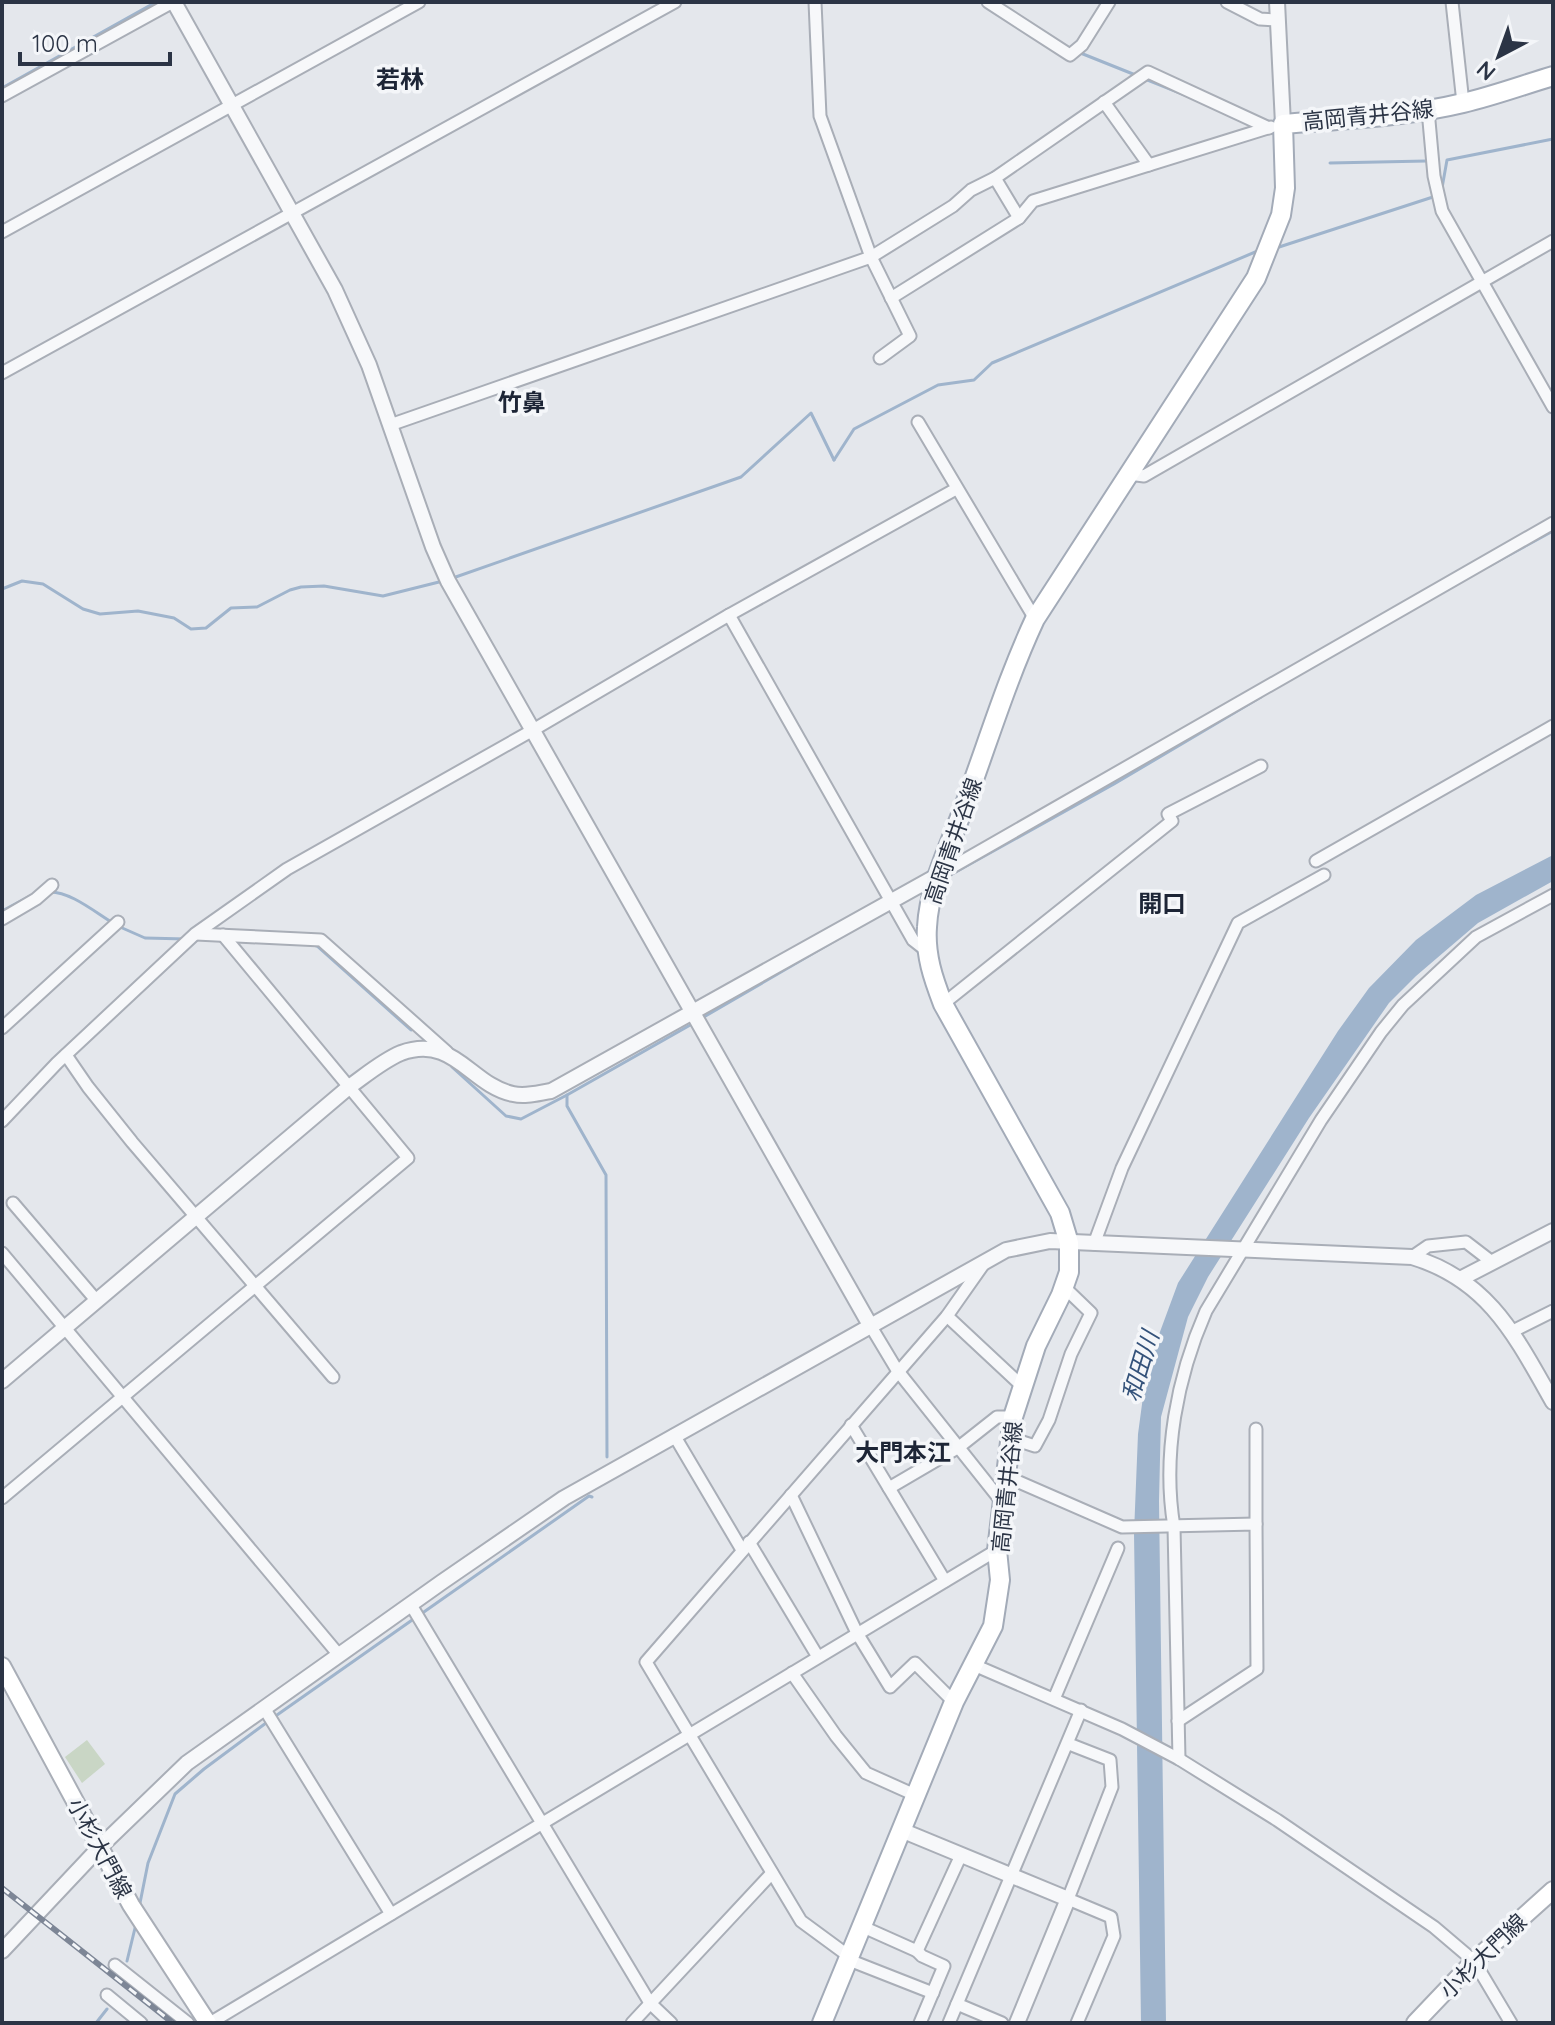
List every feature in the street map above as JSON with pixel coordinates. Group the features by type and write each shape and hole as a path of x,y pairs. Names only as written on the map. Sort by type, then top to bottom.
{"main road":[{"name":"高岡青井谷線","path":"822,2023 954,1702 993,1626 998,1604 997,1550 1013,1417 1036,1346 1069,1272 1069,1243 1060,1213 943,1004 932,976 927,951 931,900 1035,619 1256,278 1281,215 1285,188 1276,126 1428,110 1463,103 1553,76"},
{"name":"小杉大門線","path":"2,1666 131,1905 209,2023"},
{"name":"小杉大門線","path":"1415,2023 1474,1961 1553,1890"}],"street":[{"path":"2,96 174,2 335,290 355,333 448,581 897,1370 1002,1502"},
{"path":"2,232 419,2"},
{"path":"2,373 675,2"},
{"path":"815,2 820,116 871,257 910,336 880,358"},
{"path":"988,2 1070,55 1082,45 1109,2"},
{"path":"1227,2 1260,19 1278,20"},
{"path":"1276,126 1277,2"},
{"path":"1452,2 1463,103"},
{"path":"390,425 871,257 953,206 971,190 995,178 1148,72 1276,126"},
{"path":"1104,102 1149,165"},
{"path":"1428,110 1434,176 1442,211 1553,407"},
{"path":"891,298 1019,218 1033,201 1276,126"},
{"path":"995,178 1019,218"},
{"path":"1129,474 1144,476 1553,241"},
{"path":"918,422 1035,619"},
{"path":"2,1121 66,1055 195,934 287,869 729,615 956,489"},
{"path":"195,934 321,940 447,1052 493,1085 512,1094 551,1091 940,874 1553,523"},
{"path":"729,615 913,940 927,951"},
{"path":"1316,861 1553,726"},
{"path":"943,1004 1172,821 1168,814 1261,766"},
{"path":"1094,1244 1122,1168 1238,923 1324,875"},
{"path":"2,919 36,899 52,885"},
{"path":"1179,1759 1174,1527 1168,1493 1175,1413 1194,1338 1206,1311 1321,1120 1381,1032 1403,1005 1476,937 1553,895"},
{"path":"2,1028 118,922"},
{"path":"2,1498 408,1158 223,935"},
{"path":"2,1381 349,1087 384,1061 404,1052 425,1048 447,1052"},
{"path":"66,1055 88,1087 333,1377"},
{"path":"13,1203 96,1300"},
{"path":"1462,1278 1553,1231"},
{"path":"2,1951 100,1847 187,1763 339,1655 564,1498 1006,1250 1050,1241 1412,1257 1462,1278 1500,1316 1553,1402"},
{"path":"1412,1257 1428,1246 1466,1242 1492,1262"},
{"path":"3,1257 339,1655"},
{"path":"933,1993 849,1958 803,1925 646,1662 947,1316 986,1260"},
{"path":"1010,1438 1035,1446 1049,1420 1071,1354 1091,1313 1064,1287"},
{"path":"1515,1330 1553,1311"},
{"path":"947,1316 1022,1386"},
{"path":"889,1488 959,1447 997,1417 1013,1417"},
{"path":"851,1425 945,1581"},
{"path":"1178,1721 1257,1669 1256,1429"},
{"path":"674,1435 818,1657"},
{"path":"1005,1476 1122,1527 1256,1524"},
{"path":"791,1495 857,1633 890,1687 915,1663 954,1702"},
{"path":"1054,1699 1118,1548"},
{"path":"209,2023 997,1550"},
{"path":"411,1605 650,2003 671,2023"},
{"path":"974,1665 1081,1710 1179,1759 1277,1820 1434,1927 1474,1961 1511,2023"},
{"path":"792,1673 866,1773 915,1795"},
{"path":"264,1708 391,1914"},
{"path":"949,2023 1081,1710"},
{"path":"1017,2023 1112,1787 1110,1760 1069,1744"},
{"path":"901,1830 1111,1917 1114,1936 1077,2023"},
{"path":"917,1951 961,1855"},
{"path":"632,2023 772,1873"},
{"path":"861,1926 944,1966 920,2023"},
{"path":"115,1965 188,2023"},
{"path":"107,1995 141,2023"},
{"path":"957,2004 1002,2023"}],"green space":[{"path":"87,1740 105,1764 82,1783 65,1757"}],"water":[{"path":"1553,855 1553,881 1478,923 1389,1003 1309,1118 1208,1277 1188,1317 1161,1417 1159,1501 1166,2023 1141,2023 1134,1533 1138,1434 1147,1367 1178,1283 1338,1031 1369,988 1416,940 1476,895"}],"waterway":[{"path":"2,88 156,2"},
{"path":"1078,52 1138,76"},
{"path":"1145,79 1190,97"},
{"path":"1442,188 1447,160 1553,139"},
{"path":"1330,163 1426,161"},
{"path":"1276,248 1436,196"},
{"path":"834,460 854,429 938,385 974,380 992,363 1260,250"},
{"path":"450,579 741,477 811,413 834,460"},
{"path":"1489,566 1553,531"},
{"path":"2,589 22,581 43,584 83,609 100,614 138,611 174,618 191,629 206,628 231,608 257,607 301,587 324,586 383,596 443,581"},
{"path":"945,878 1114,784 1261,697"},
{"path":"49,892 74,899 113,923"},
{"path":"2,911 30,896"},
{"path":"120,927 145,938 186,939"},
{"path":"702,1018 855,929"},
{"path":"313,945 411,1030"},
{"path":"607,1457 606,1175 567,1106 567,1095 692,1024"},
{"path":"452,1067 506,1116 521,1119 567,1095"},
{"path":"421,1614 589,1496 592,1497"},
{"path":"277,1715 415,1618"},
{"path":"140,1903 148,1863 175,1794 266,1723"},
{"path":"127,1961 136,1924"},
{"path":"96,2023 107,2009"}],"railway":[{"path":"2,1888 173,2023"}],"district":[{"name":"若林","path":"400,79"},
{"name":"竹鼻","path":"522,402"},
{"name":"開口","path":"1162,903"},
{"name":"大門本江","path":"903,1452"}],"water label":[{"name":"和田川","path":"1140,1366"}]}
